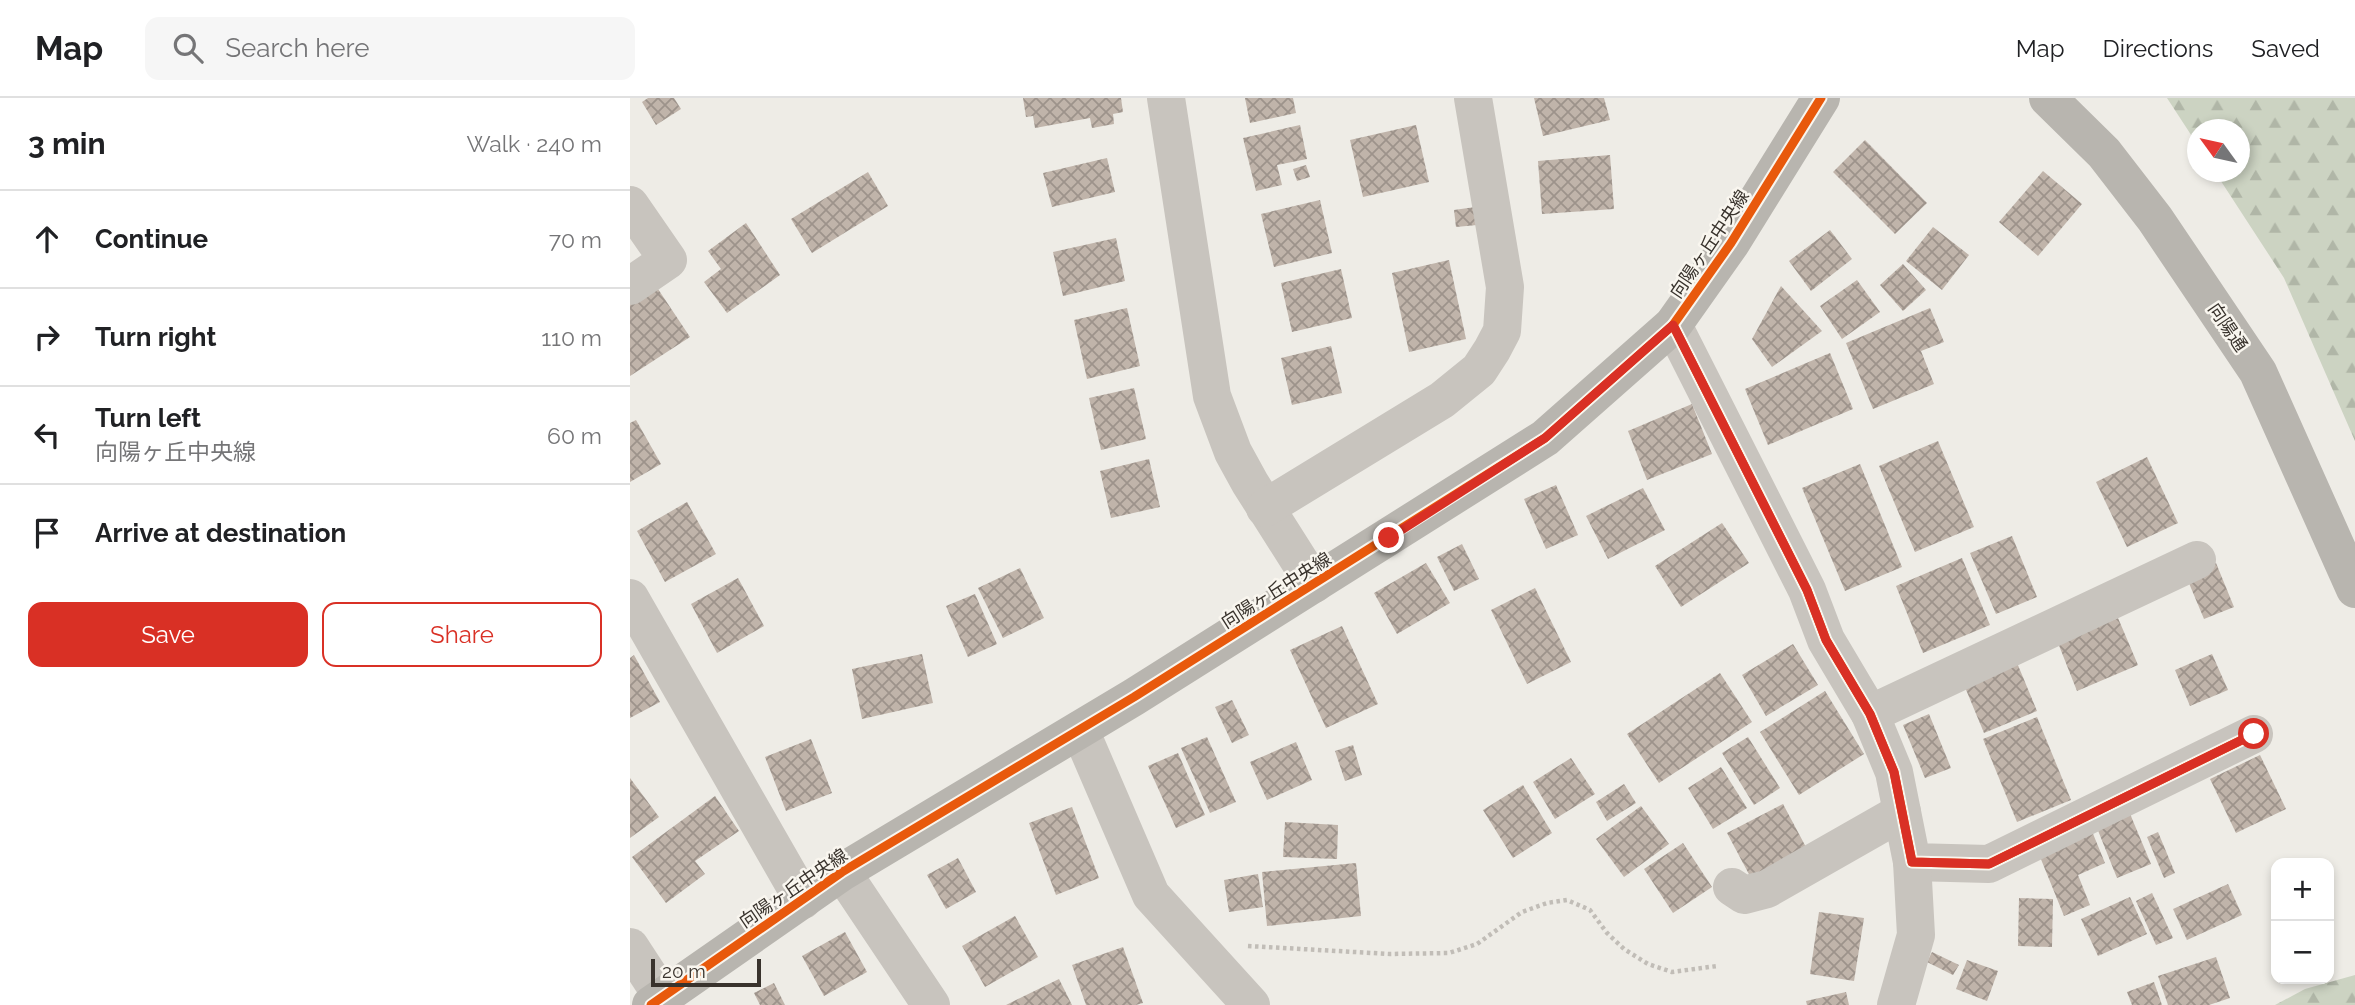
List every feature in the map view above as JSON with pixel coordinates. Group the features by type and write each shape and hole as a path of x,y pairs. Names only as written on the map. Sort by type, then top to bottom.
{"street":[{"path":"1166,98 1212,396 1234,452 1265,508 1314,584"},
{"path":"1265,508 1442,400 1479,370 1502,331 1505,286 1473,98"},
{"name":"向陽ヶ丘中央線","path":"656,1000 842,872 1080,730 1545,438 1673,325 1731,243 1821,98"},
{"name":"向陽通","path":"2048,98 2104,153 2155,219 2258,372 2355,589"},
{"path":"630,205 667,260 630,286"},
{"path":"1673,325 1793,559 1826,640 1870,714 1894,772 1912,862 1916,936 1896,1005"},
{"path":"1870,714 2197,560"},
{"path":"630,598 803,900"},
{"path":"1080,730 1151,895 1251,1005"},
{"path":"1912,862 1989,864 2254,734"},
{"path":"1732,887 1744,895 1767,889 1902,812"},
{"path":"842,872 931,1005"},
{"path":"630,947 656,1000"}],"path":[{"path":"1195,944 1390,954 1449,953 1477,944 1522,912 1547,902 1567,901 1591,911 1607,933 1624,949 1648,964 1672,972 1717,967"}],"green space":[{"path":"2167,98 2355,98 2355,441 2284,278 2222,182 2250,182 2250,119 2187,119 2187,129"},
{"path":"2355,975 2355,1005 2275,1005 2305,989 2334,984 2334,981"}],"building":[{"path":"648,98 674,98 681,109 656,125 642,102"},
{"path":"1023,98 1121,98 1123,112 1113,114 1114,124 1092,128 1090,118 1035,128 1033,116 1026,117"},
{"path":"1245,98 1293,98 1296,113 1250,123"},
{"path":"1534,98 1604,98 1610,120 1543,136"},
{"path":"1300,125 1307,159 1277,165 1282,185 1256,191 1243,138"},
{"path":"1416,125 1429,182 1363,197 1350,140"},
{"path":"1865,140 1927,203 1895,234 1833,172"},
{"path":"1610,155 1614,209 1542,214 1538,161"},
{"path":"1107,158 1115,192 1052,207 1043,173"},
{"path":"1306,165 1310,177 1297,181 1293,169"},
{"path":"2043,171 2082,204 2038,256 1999,222"},
{"path":"868,172 888,206 812,253 791,219"},
{"path":"1320,200 1332,253 1274,267 1261,214"},
{"path":"1475,207 1477,225 1456,227 1454,210"},
{"path":"746,223 780,275 727,313 704,282 721,269 708,251"},
{"path":"1933,227 1969,255 1942,290 1906,261"},
{"path":"1830,230 1852,259 1811,291 1789,261"},
{"path":"1116,238 1125,281 1063,296 1053,252"},
{"path":"1449,260 1466,339 1409,352 1392,273"},
{"path":"1903,264 1926,290 1903,311 1880,285"},
{"path":"1341,269 1352,318 1292,332 1281,283"},
{"path":"1857,280 1880,312 1842,339 1820,306"},
{"path":"656,286 690,337 630,376 630,304"},
{"path":"1781,286 1822,331 1772,367 1752,339"},
{"path":"1127,308 1140,366 1087,379 1074,320"},
{"path":"1930,308 1944,342 1921,351 1934,384 1873,409 1846,343"},
{"path":"1331,346 1342,393 1292,405 1281,358"},
{"path":"1830,353 1853,409 1768,445 1745,389"},
{"path":"1134,388 1146,439 1101,450 1089,398"},
{"path":"1692,404 1712,454 1647,480 1628,431"},
{"path":"636,420 661,464 630,482 630,423"},
{"path":"1938,441 1974,527 1915,552 1879,466"},
{"path":"2147,457 2178,523 2127,547 2096,482"},
{"path":"1149,459 1160,507 1111,518 1100,471"},
{"path":"1860,464 1902,567 1845,591 1802,488"},
{"path":"1556,485 1578,535 1546,549 1524,499"},
{"path":"1643,488 1665,530 1608,559 1586,516"},
{"path":"687,502 716,554 665,582 637,531"},
{"path":"1722,523 1749,563 1681,607 1655,566"},
{"path":"2012,536 2037,597 1996,614 1970,553"},
{"path":"1462,544 1479,579 1454,591 1437,557"},
{"path":"1962,558 1990,625 1923,653 1896,586"},
{"path":"1426,563 1450,603 1397,634 1374,593"},
{"path":"2216,563 2234,607 2204,619 2186,576"},
{"path":"1020,568 1044,618 1003,638 978,588"},
{"path":"738,578 764,626 717,653 691,604"},
{"path":"1535,588 1571,662 1527,684 1491,610"},
{"path":"975,594 997,644 968,657 946,606"},
{"path":"2118,618 2138,665 2077,691 2058,643"},
{"path":"1342,626 1378,704 1326,728 1290,650"},
{"path":"1793,644 1818,685 1766,716 1742,675"},
{"path":"922,654 933,703 862,719 852,669"},
{"path":"2212,654 2228,690 2190,706 2175,670"},
{"path":"634,655 660,702 630,718 630,658"},
{"path":"2015,658 2037,711 1984,733 1962,680"},
{"path":"1720,673 1752,722 1659,783 1627,734"},
{"path":"1825,691 1864,754 1799,795 1760,732"},
{"path":"1232,700 1249,735 1232,743 1215,707"},
{"path":"1929,714 1951,768 1925,778 1903,725"},
{"path":"2037,717 2071,800 2017,822 1983,739"},
{"path":"1207,737 1236,802 1210,813 1181,748"},
{"path":"1748,737 1780,788 1754,805 1722,753"},
{"path":"811,739 832,793 786,811 765,757"},
{"path":"1296,742 1312,780 1267,800 1250,762"},
{"path":"1353,745 1362,775 1345,781 1335,751"},
{"path":"1178,753 1205,815 1176,828 1148,766"},
{"path":"2260,755 2286,809 2236,833 2210,779"},
{"path":"1571,758 1595,794 1555,819 1533,782"},
{"path":"1721,767 1747,808 1713,829 1688,788"},
{"path":"630,778 659,817 630,838"},
{"path":"1624,784 1636,803 1607,821 1596,802"},
{"path":"1523,785 1552,833 1513,858 1483,810"},
{"path":"715,796 739,831 695,861 705,874 666,903 632,857"},
{"path":"1783,804 1807,849 1751,878 1727,833"},
{"path":"1641,806 1669,844 1624,877 1596,839"},
{"path":"1072,807 1099,878 1056,895 1029,823"},
{"path":"2128,809 2151,864 2117,878 2095,823"},
{"path":"1285,822 1338,825 1337,859 1283,857"},
{"path":"2089,824 2105,863 2078,875 2090,905 2064,916 2036,847"},
{"path":"2158,832 2175,873 2164,878 2147,837"},
{"path":"1683,843 1712,887 1673,913 1644,869"},
{"path":"958,858 976,892 946,909 927,875"},
{"path":"1356,863 1361,916 1267,926 1262,872"},
{"path":"1258,874 1263,907 1229,912 1224,880"},
{"path":"2228,884 2242,915 2187,940 2173,909"},
{"path":"2152,893 2173,938 2156,945 2136,901"},
{"path":"2130,897 2147,934 2098,956 2081,919"},
{"path":"2019,898 2053,899 2052,947 2018,946"},
{"path":"1819,912 1864,918 1854,981 1810,974"},
{"path":"1015,916 1038,957 985,987 962,946"},
{"path":"845,932 867,972 824,996 802,956"},
{"path":"1123,947 1143,1003 1086,1005 1072,965"},
{"path":"1932,952 1959,965 1953,975 1927,962"},
{"path":"2216,957 2230,998 2209,1005 2168,1005 2158,976"},
{"path":"1967,960 1998,971 1987,1001 1956,989"},
{"path":"1059,979 1072,1005 1006,1005"},
{"path":"2154,982 2162,1005 2132,1005 2127,992"},
{"path":"774,983 785,1005 760,1005 754,993"},
{"path":"1846,992 1849,1005 1807,1005 1806,1001"}],"cycle path":[{"path":"651,1005 842,872 1134,697 1545,438 1673,325 1731,243 1821,98"},
{"path":"1673,325 1807,590 1826,640 1870,714 1894,772 1912,862 1989,864 2254,734"}],"route":[{"path":"1389,538 1545,438 1673,325 1783,539 1807,590 1826,640 1870,714 1894,772 1912,862 1989,864 2254,734"}]}
